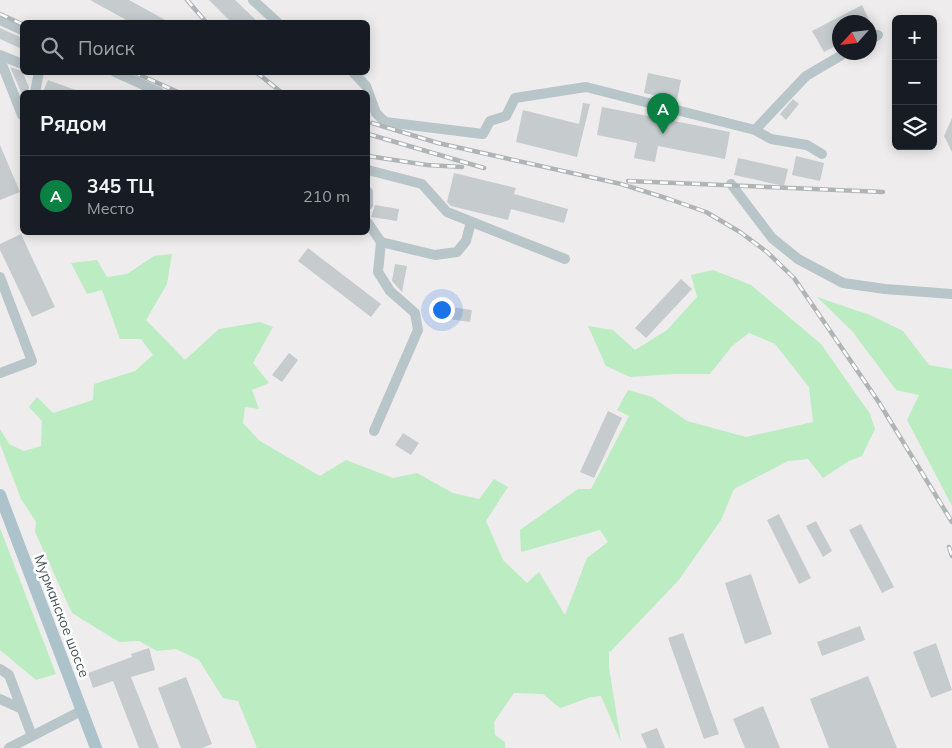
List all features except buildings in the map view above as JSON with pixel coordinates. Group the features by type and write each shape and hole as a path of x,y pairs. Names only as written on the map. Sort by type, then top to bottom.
{"main road":[{"name":"Мурманское шоссе","path":"0,495 96,748"}],"street":[{"path":"253,0 276,20"},
{"path":"0,20 20,29"},
{"path":"0,57 20,63"},
{"path":"0,57 20,110"},
{"path":"755,130 806,76 833,60"},
{"path":"35,90 39,75"},
{"path":"122,75 155,90"},
{"path":"356,75 367,90"},
{"path":"370,97 376,113 385,122 482,134 490,121 506,116 515,98 586,87 755,130 771,139 807,145 822,154"},
{"path":"370,171 422,184 447,212 565,259"},
{"path":"731,184 772,238 798,259 843,283 885,290 952,294"},
{"path":"381,242 435,256 457,252 466,241 471,222"},
{"path":"370,226 381,242 378,272 390,291 415,313 418,330 374,430"},
{"path":"0,277 32,361 0,373"},
{"path":"0,669 9,676 32,736"},
{"path":"0,699 22,709"},
{"path":"8,748 81,711"}],"green space":[{"path":"172,254 167,284 146,320 185,360 219,329 260,322 273,327 253,363 269,383 252,390 259,409 245,407 243,423 260,441 320,476 346,460 393,478 417,473 453,493 479,499 494,479 508,487 486,521 503,560 527,583 539,572 565,615 587,558 608,542 600,530 521,552 520,530 578,489 591,489 629,416 617,410 628,390 652,397 687,421 746,437 813,422 809,387 775,344 749,333 732,346 710,374 630,377 606,366 588,326 613,330 635,350 667,330 697,297 691,275 713,270 751,285 821,344 870,414 875,429 862,456 849,461 823,478 808,459 788,461 734,489 721,520 678,581 609,651 609,668 621,742 601,696 591,697 560,708 543,694 514,693 494,722 495,735 505,742 505,748 257,748 238,701 223,698 199,660 176,649 157,651 139,641 119,642 72,613 35,532 36,522 21,499 0,444 0,429 9,444 24,451 41,446 42,421 29,407 37,397 53,413 93,400 94,384 135,371 153,355 141,339 120,339 102,290 87,294 71,263 97,260 107,277 127,274 154,256"},
{"path":"817,297 870,315 903,331 929,365 952,369 952,506 907,420 919,395 896,390 852,331"},
{"path":"0,528 56,674 36,680 0,650"}],"railway":[{"path":"187,0 204,20"},
{"path":"0,14 20,23"},
{"path":"140,75 174,90"},
{"path":"260,75 278,90"},
{"path":"372,123 438,143 621,184 706,212 740,232 767,252 794,278 878,401 952,522"},
{"path":"370,135 484,168"},
{"path":"370,156 427,165 462,167"},
{"path":"628,181 883,192"},
{"path":"949,547 952,556"}],"place":[{"name":"345 ТЦ","path":"663,134"}]}
